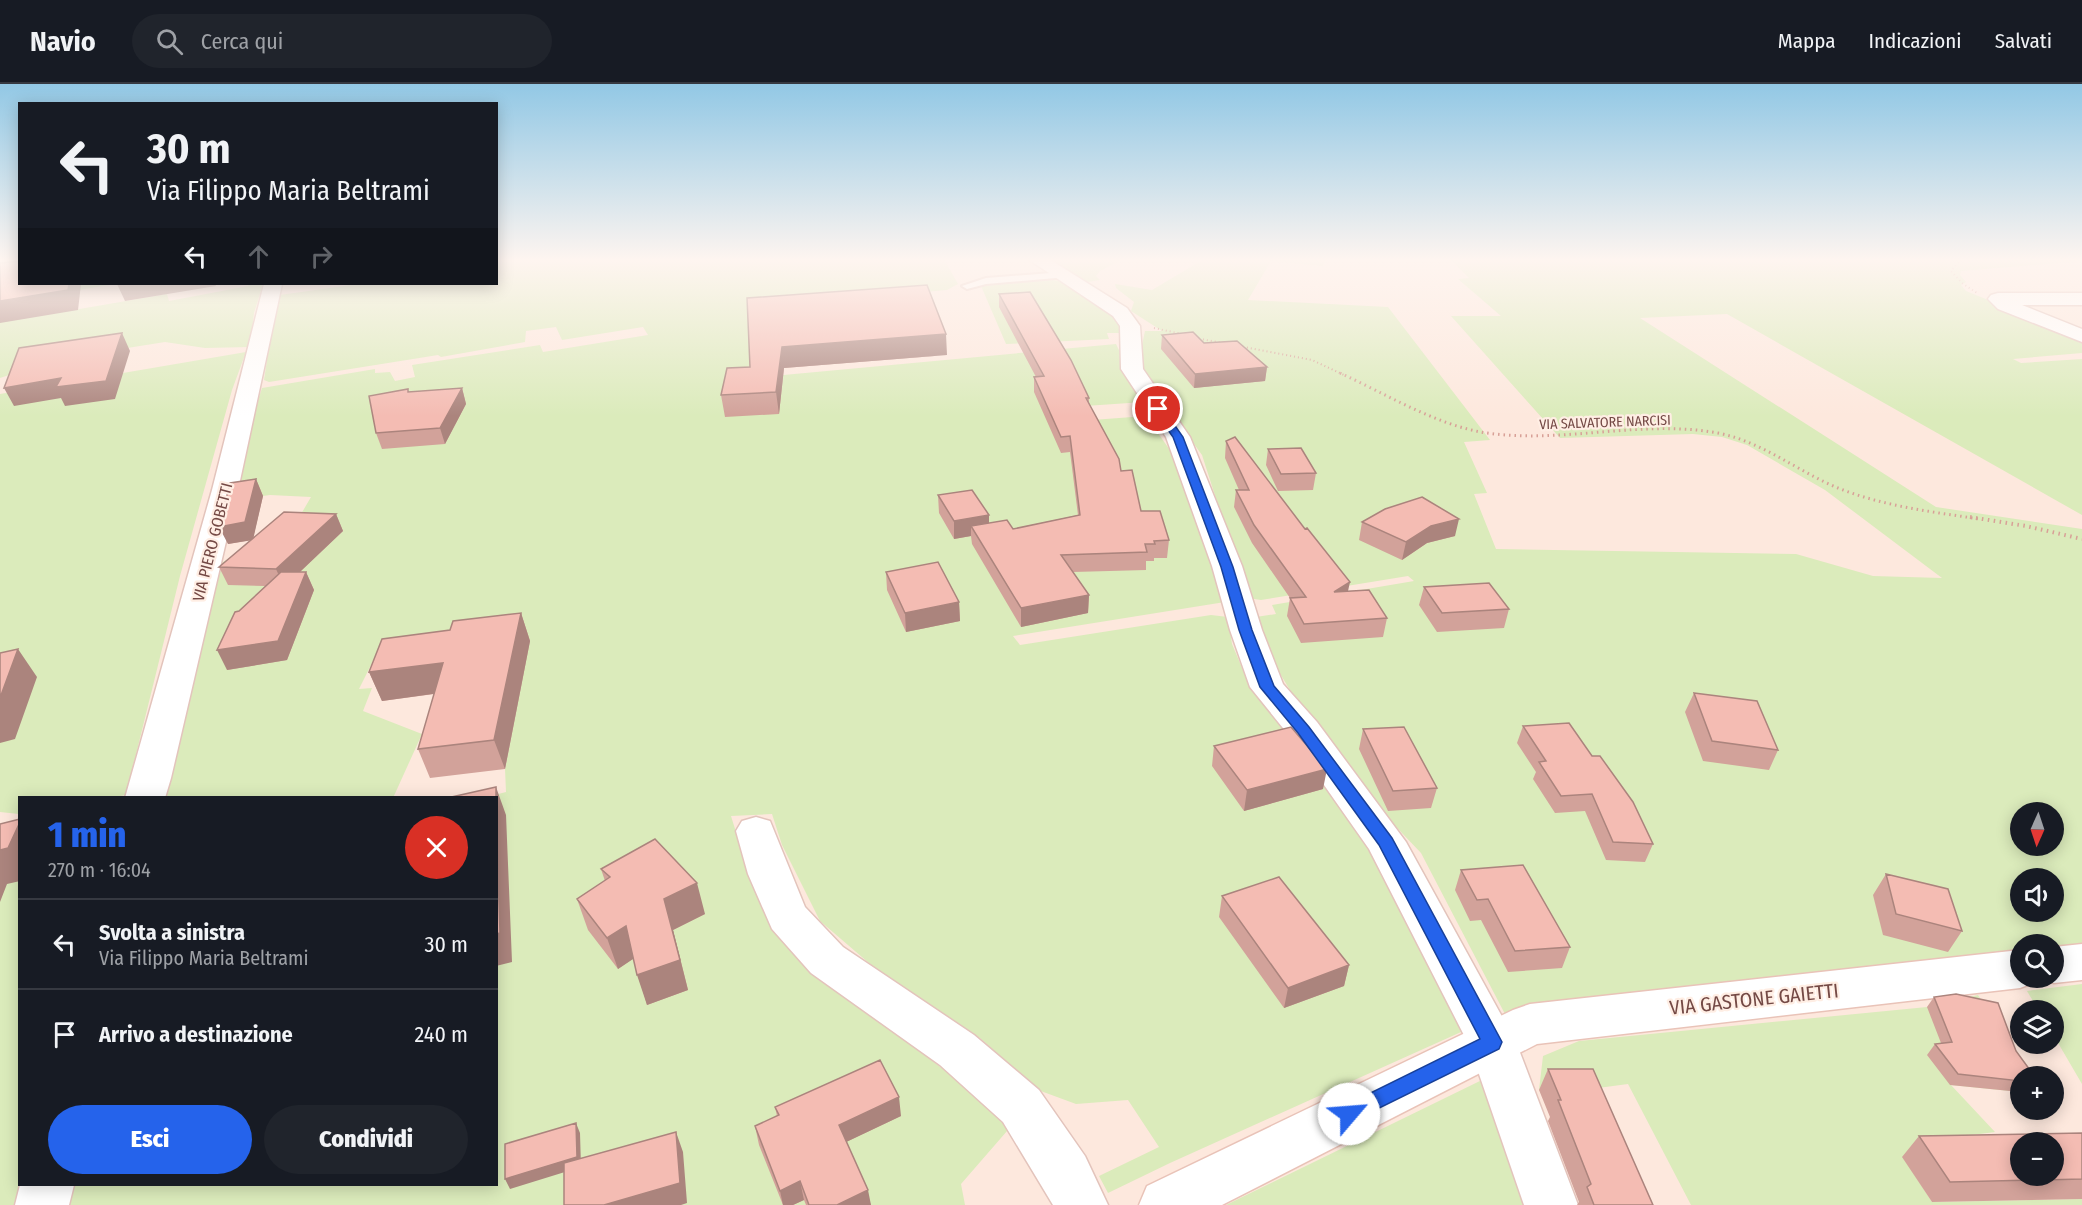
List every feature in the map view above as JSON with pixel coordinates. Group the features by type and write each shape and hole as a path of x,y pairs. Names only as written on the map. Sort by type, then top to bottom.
{"street":[{"name":"VIA PIERO GOBETTI","path":"146,796 225,490 267,311"},
{"path":"1119,311 1130,326 1132,369 1178,437 1227,567 1246,630 1267,687 1304,730 1386,842 1492,1042 1551,1205"},
{"path":"2021,311 2082,336"},
{"path":"756,831 769,874 787,917 827,960 957,1050 1021,1106 1066,1174 1081,1205"},
{"path":"2064,964 2082,962"},
{"name":"VIA GASTONE GAIETTI","path":"1166,1205 1530,1024 2010,970"},
{"path":"42,1205 47,1186"}],"path":[{"path":"1130,326 1156,328 1182,334"},
{"path":"1193,338 1226,344"},
{"name":"VIA SALVATORE NARCISI","path":"1236,345 1312,360 1454,426 1479,434 1588,435 1681,430 1718,433 1744,440 1782,458 1818,480 1853,494 1924,511 2001,522 2082,539"}],"green space":[{"path":"0,311 28,311 27,318 66,311 255,311 250,347 205,348 165,342 58,359 0,378"},
{"path":"275,311 877,311 751,378 1116,344 1144,402 1085,406 1052,423 1146,416 1179,463 1216,582 1225,602 1013,636 1020,645 1211,615 1228,617 1232,644 1248,682 1388,859 1470,1028 1108,1193 1099,1176 1159,1147 1128,1100 1076,1104 1038,1090 980,1038 905,994 820,921 782,845 772,814 731,816 753,887 788,946 868,1012 1014,1123 961,1184 965,1205 69,1205 74,1186 498,1186 498,796 491,796 506,792 505,769 529,641 376,655 359,689 372,688 363,711 422,734 394,796 164,796 218,565 274,531 297,521 311,497 270,495 235,500 247,434 262,388 375,369 375,373 390,372 395,381 415,377 412,365 540,345 543,352 648,335 643,327 562,340 556,327 526,331 525,342 441,357 438,355 269,382 264,380"},
{"path":"992,311 1112,311 1116,314 1124,330 1121,333 1107,333 1109,339 1006,344"},
{"path":"1131,311 1391,311 1490,440 1464,442 1487,493 1474,494 1496,549 1796,554 1873,576 1942,578 1825,490 1747,445 1722,437 1693,434 1560,438 1451,316 1501,316 1496,311 2016,311 2082,338 2082,353 2013,359 2021,363 2082,359 2082,515 1727,314 1640,318 1936,507 2082,529 2082,950 2064,952 2064,934 2010,934 2010,958 1706,990 1506,1016 1421,853 1381,811 1305,715 1270,657 1256,617 1276,614 1272,605 1414,581 1408,576 1261,600 1248,598 1202,455 1144,375 1141,350 1145,331 1162,331"},
{"path":"246,352 232,390 180,576 126,795 18,796 18,814 0,812 0,394"},
{"path":"18,832 18,1186 33,1186 27,1205 0,1205 0,833"},
{"path":"2082,984 2082,1084 2064,1053 2064,1000 2032,1000 2027,991"},
{"path":"1978,995 1990,1014 2010,1066 2010,1091 1951,1085 1995,1132 1956,1137 1903,1157 1932,1202 2082,1199 2082,1205 1691,1205 1628,1084 1583,1090 1539,1090 1543,1056 1579,1041 1927,1007"},
{"path":"1484,1079 1531,1205 1226,1205"}],"building":[{"path":"748,311 937,311 946,334 782,347 776,392 721,395 727,368 750,367"},
{"path":"1009,311 1042,311 1071,360 1089,398 1086,398 1119,459 1121,471 1132,470 1141,511 1160,511 1169,540 1145,544 1147,552 1061,555 1089,595 1021,608 971,526 1007,520 1013,529 1080,515 1070,436 1061,437 1034,377 1044,376"},
{"path":"1193,332 1204,343 1237,341 1267,367 1195,374 1162,335"},
{"path":"122,333 106,381 56,387 61,378 4,388 19,348"},
{"path":"462,388 440,428 376,433 369,396 408,389 408,392"},
{"path":"1235,437 1305,529 1307,528 1350,582 1334,592 1369,590 1387,618 1304,624 1290,598 1306,597 1254,525 1236,490 1249,490 1226,441"},
{"path":"1301,448 1316,473 1281,474 1268,449"},
{"path":"256,479 245,522 219,527 230,483"},
{"path":"972,490 989,515 954,521 938,495"},
{"path":"1422,497 1459,519 1431,526 1406,542 1362,522 1385,509"},
{"path":"284,512 336,514 276,569 219,567"},
{"path":"938,562 959,602 905,613 886,572"},
{"path":"281,572 306,572 278,641 217,650 235,612 239,611"},
{"path":"1489,583 1509,609 1442,613 1424,587"},
{"path":"521,613 494,740 418,749 443,663 369,672 382,639 450,630 453,621"},
{"path":"18,649 0,698 0,653"},
{"path":"1694,693 1757,701 1778,750 1712,741"},
{"path":"1569,723 1592,756 1600,756 1633,802 1653,844 1613,842 1592,794 1561,796 1539,762 1546,761 1523,726"},
{"path":"1291,727 1327,769 1247,790 1214,746"},
{"path":"1404,727 1437,788 1393,791 1363,729"},
{"path":"496,787 496,796 456,796"},
{"path":"18,820 18,826 8,848 0,850 0,824"},
{"path":"655,839 697,883 664,899 680,960 637,975 626,926 607,938 577,899 610,877 601,869"},
{"path":"1523,865 1570,947 1515,951 1488,899 1477,900 1461,870"},
{"path":"498,873 500,933 498,934"},
{"path":"1886,874 1948,889 1962,931 1896,914"},
{"path":"1279,877 1349,965 1288,988 1222,896"},
{"path":"1956,994 1998,1003 2010,1035 2010,1054 2018,1054 2027,1066 2010,1066 2010,1080 1958,1074 1935,1044 1952,1042 1934,997"},
{"path":"880,1060 899,1097 839,1125 868,1190 837,1205 809,1205 800,1181 780,1191 755,1126 779,1115 775,1107"},
{"path":"1548,1069 1593,1069 1653,1205 1594,1205 1587,1187 1591,1184"},
{"path":"576,1123 577,1157 505,1179 505,1144"},
{"path":"676,1132 680,1183 604,1205 564,1205 564,1163"},
{"path":"2064,1133 2082,1133 2082,1179 2064,1179"},
{"path":"2010,1134 2010,1181 1950,1182 1919,1136"}],"route":[{"path":"1158,409 1178,437 1227,567 1246,630 1267,687 1304,730 1386,842 1492,1042 1349,1114"}]}
